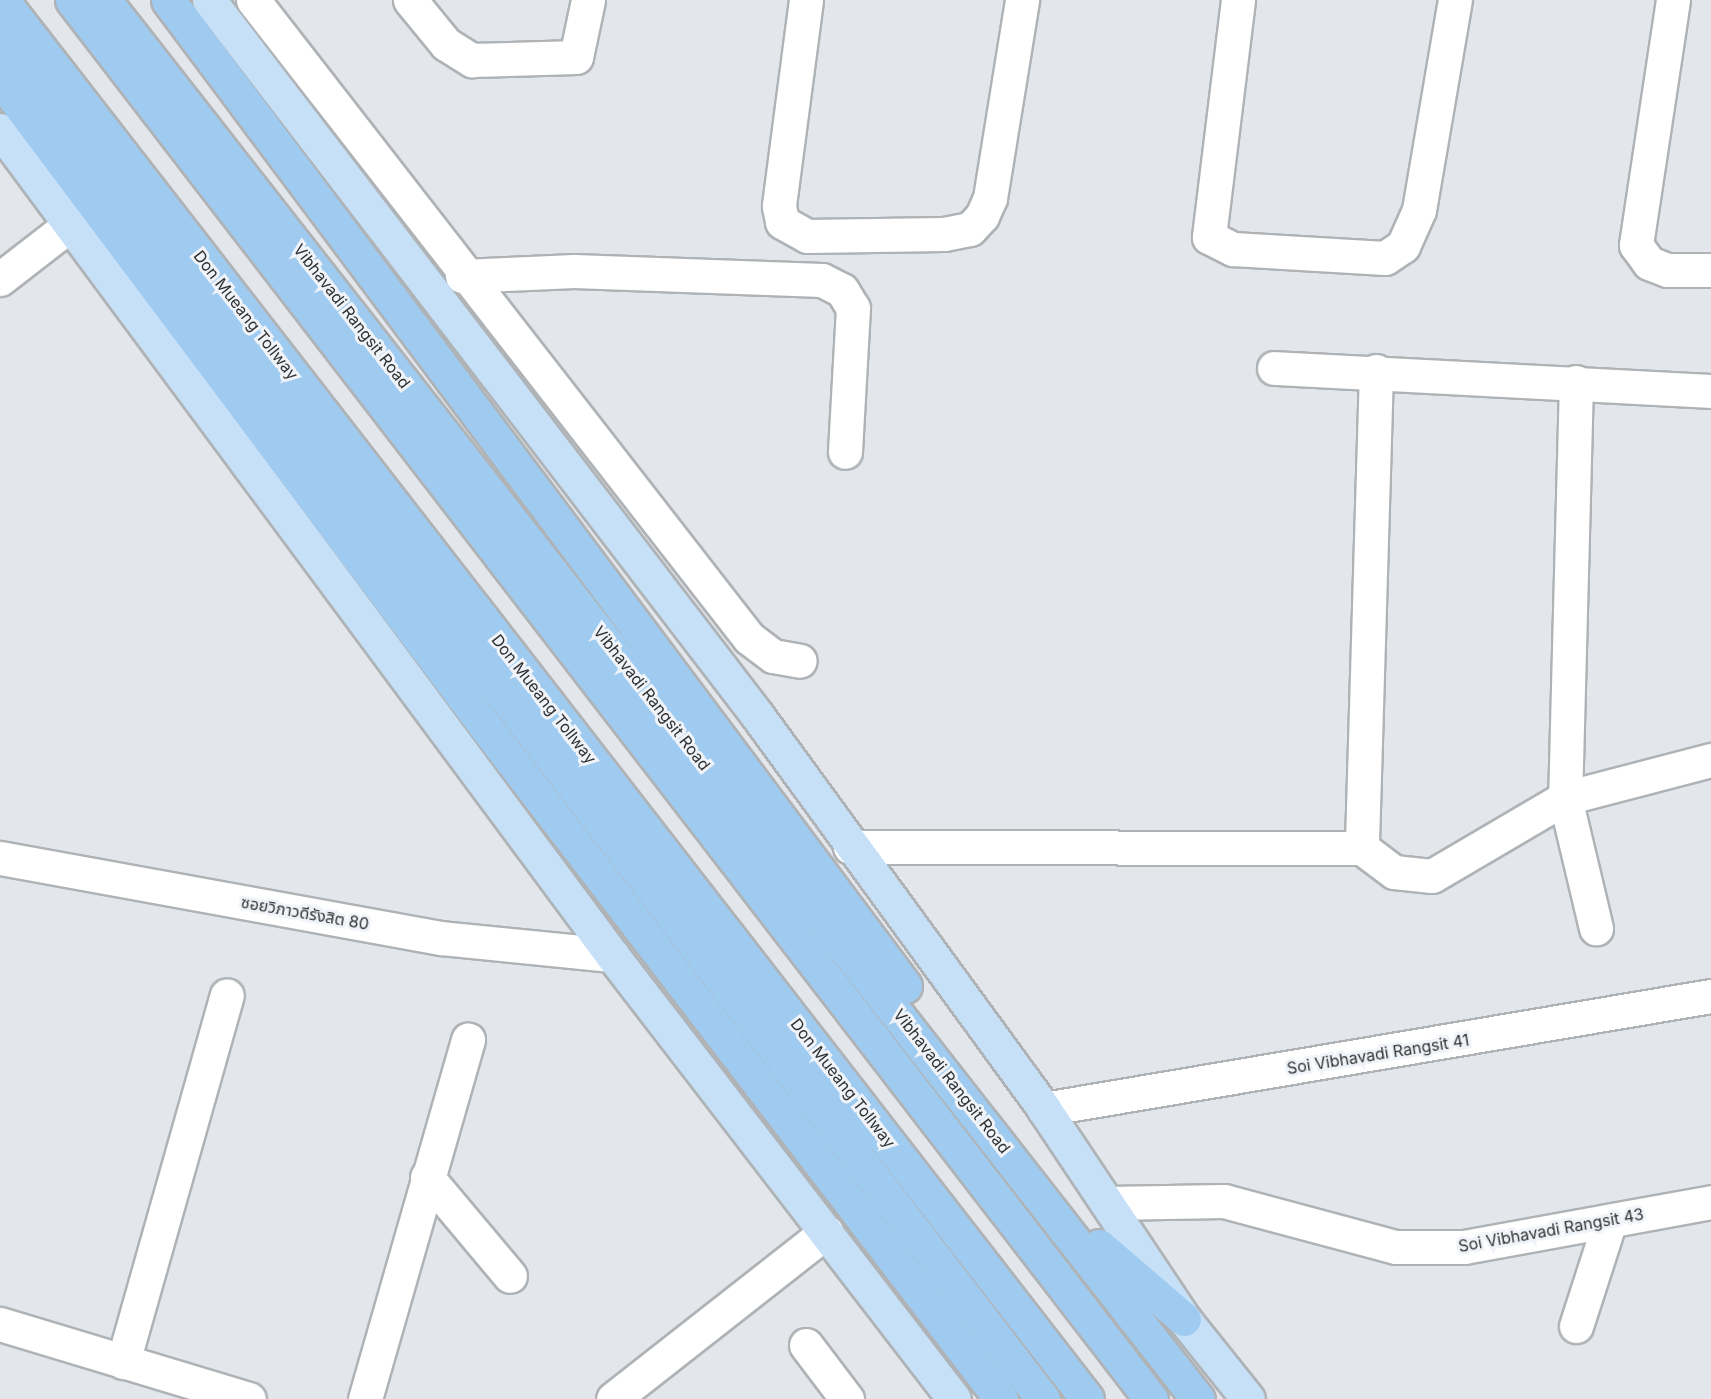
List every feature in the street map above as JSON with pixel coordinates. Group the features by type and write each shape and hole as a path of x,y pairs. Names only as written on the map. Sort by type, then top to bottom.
{"highway":[{"name":"Don Mueang Tollway","path":"2,0 1087,1399"},
{"path":"72,0 1151,1399"},
{"name":"Vibhavadi Rangsit Road","path":"104,0 1198,1399"},
{"path":"168,0 802,844 1085,1233 1184,1319"},
{"path":"0,38 1043,1399"},
{"path":"0,79 719,1034 1001,1399"}],"main road":[{"path":"209,0 757,715 850,847 1044,1109 1184,1319 1248,1399"},
{"path":"0,130 612,955 826,1232 945,1396"}],"street":[{"path":"253,0 462,276 749,638 773,656 800,661"},
{"path":"410,0 446,44 472,60 576,57 588,0"},
{"path":"806,0 779,206 782,222 807,236 944,234 970,229 982,216 990,198 1022,0"},
{"path":"1238,0 1209,237 1233,249 1385,258 1403,246 1419,210 1455,0"},
{"path":"1673,0 1635,245 1649,263 1667,270 1711,270"},
{"path":"0,279 71,224"},
{"path":"462,276 574,271 822,280 842,290 853,308 845,452"},
{"path":"1274,368 1376,370 1711,391"},
{"path":"1362,848 1376,370"},
{"path":"1576,382 1565,798 1596,928"},
{"path":"850,847 1362,848 1394,872 1432,876 1565,798 1711,760"},
{"name":"ซอยวิภาวดีรังสิต 80","path":"0,858 441,938 612,955"},
{"path":"123,1362 227,995"},
{"name":"Soi Vibhavadi Rangsit 41","path":"1044,1109 1711,996"},
{"path":"365,1399 468,1039"},
{"path":"427,1177 510,1276"},
{"name":"Soi Vibhavadi Rangsit 43","path":"1107,1203 1224,1201 1396,1247 1464,1247 1711,1202"},
{"path":"1576,1326 1610,1221"},
{"path":"613,1399 826,1232"},
{"path":"0,1324 249,1399"},
{"path":"806,1346 847,1399"}]}
